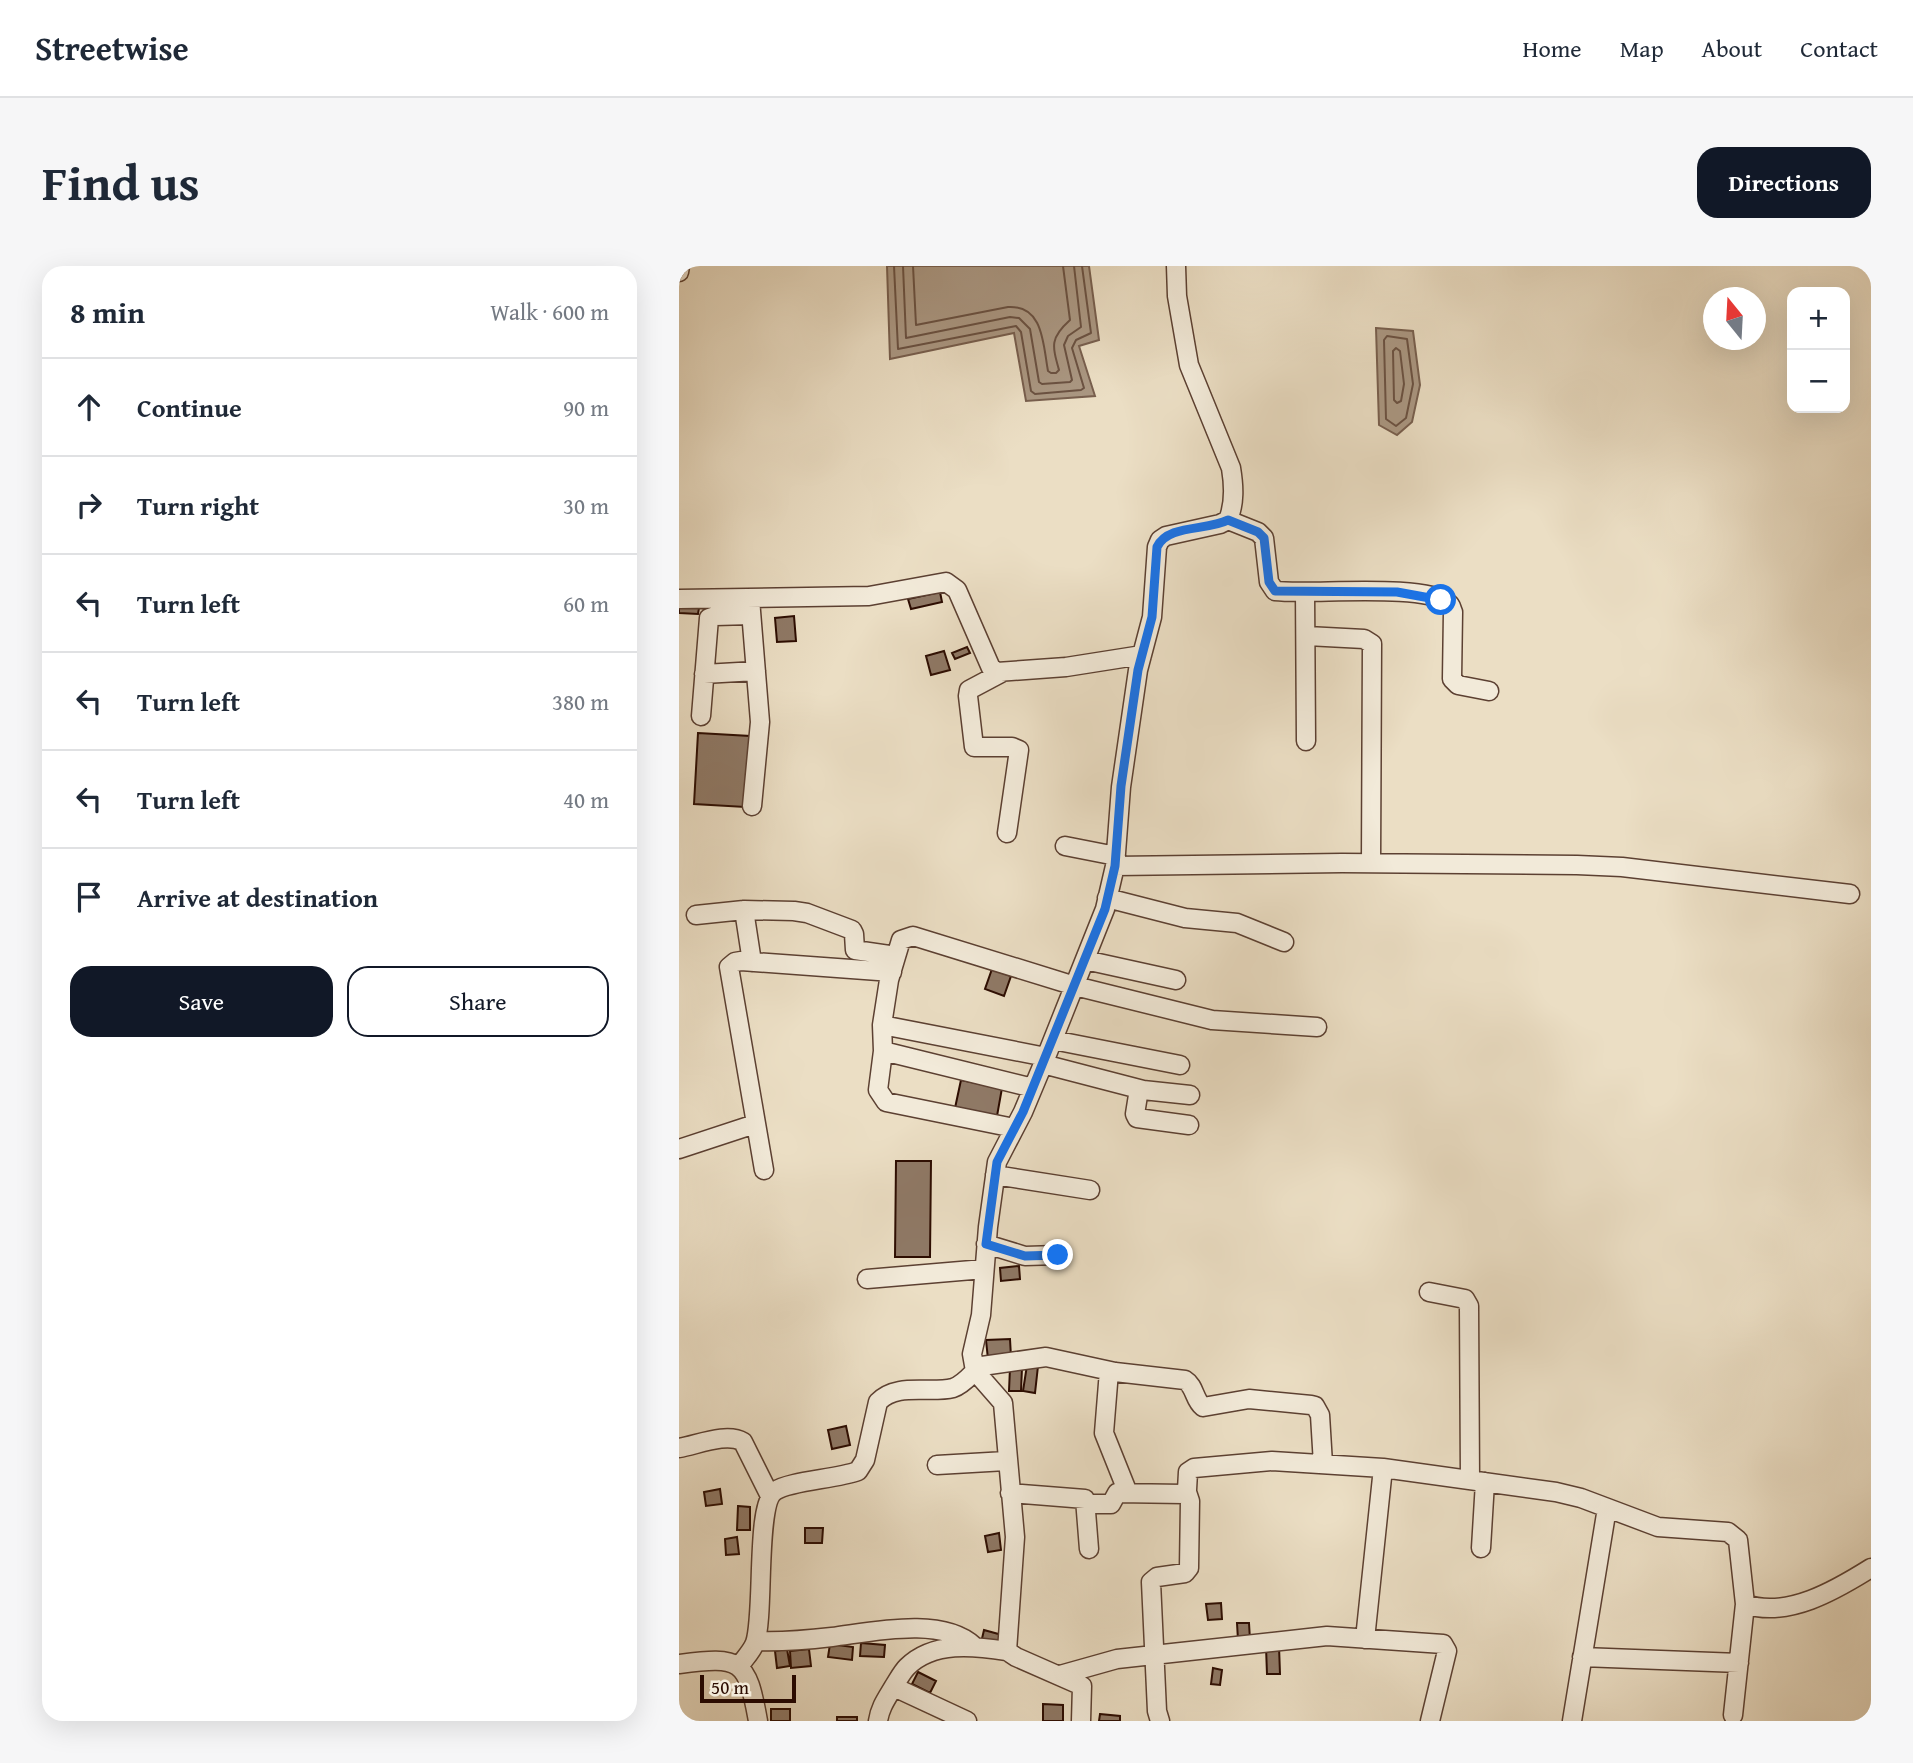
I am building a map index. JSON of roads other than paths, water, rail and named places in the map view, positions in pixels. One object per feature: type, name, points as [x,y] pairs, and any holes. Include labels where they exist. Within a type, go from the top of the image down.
[{"type":"street","points":[[679,272],[680,266]]},
{"type":"street","points":[[1007,1651],[1015,1537],[1006,1461],[1003,1403],[975,1369],[972,1354],[981,1315],[986,1244],[997,1162],[1045,1060],[1107,898],[1115,861],[1121,786],[1142,655],[1152,617],[1157,547],[1160,540],[1175,533],[1220,524],[1228,520],[1232,510],[1234,485],[1231,468],[1189,365],[1177,296],[1176,266]]},
{"type":"street","points":[[1228,520],[1258,532],[1264,538],[1272,589],[1305,592],[1406,592],[1449,604],[1453,612],[1452,679],[1458,685],[1489,691]]},
{"type":"street","points":[[701,716],[709,618],[751,607],[869,596],[946,582],[957,590],[992,668],[1001,673]]},
{"type":"street","points":[[1305,592],[1306,741]]},
{"type":"street","points":[[679,599],[751,607]]},
{"type":"street","points":[[751,607],[760,733],[752,806]]},
{"type":"street","points":[[1307,636],[1364,639],[1372,644],[1371,863]]},
{"type":"street","points":[[1007,833],[1019,750],[1012,747],[974,747],[969,690],[1001,673],[1066,667],[1142,655]]},
{"type":"street","points":[[704,674],[756,671]]},
{"type":"street","points":[[1065,846],[1115,861],[1622,867],[1850,894]]},
{"type":"street","points":[[1107,898],[1185,918],[1237,923],[1284,943]]},
{"type":"street","points":[[696,915],[744,910],[807,913],[852,930],[855,950],[894,964]]},
{"type":"street","points":[[744,910],[752,962]]},
{"type":"street","points":[[1014,1128],[886,1102],[878,1090],[883,1051],[882,1025],[901,940],[913,936],[1075,986],[1212,1020],[1317,1027]]},
{"type":"street","points":[[1085,960],[1176,980]]},
{"type":"street","points":[[764,1170],[727,971],[735,962],[894,964]]},
{"type":"street","points":[[882,1025],[1045,1060],[1139,1089],[1190,1095]]},
{"type":"street","points":[[1053,1040],[1180,1065]]},
{"type":"street","points":[[883,1051],[1033,1088]]},
{"type":"street","points":[[1139,1089],[1135,1114],[1137,1118],[1189,1125]]},
{"type":"street","points":[[679,1149],[755,1124]]},
{"type":"street","points":[[995,1175],[1090,1190]]},
{"type":"street","points":[[986,1244],[1025,1256],[1058,1255]]},
{"type":"street","points":[[867,1279],[984,1269]]},
{"type":"street","points":[[1429,1292],[1465,1299],[1469,1306],[1481,1548]]},
{"type":"street","points":[[740,1665],[755,1641],[761,1592],[764,1514],[770,1496],[782,1488],[858,1471],[865,1460],[878,1402],[884,1396],[902,1391],[953,1388],[965,1381],[975,1369],[1046,1357],[1109,1371],[1188,1381],[1203,1407],[1249,1399],[1315,1406],[1320,1415],[1323,1464]]},
{"type":"street","points":[[1109,1371],[1104,1433],[1128,1493]]},
{"type":"street","points":[[679,1448],[725,1438],[739,1439],[770,1496]]},
{"type":"street","points":[[937,1465],[1006,1461]]},
{"type":"street","points":[[1160,1721],[1157,1711],[1151,1582],[1157,1577],[1185,1573],[1189,1568],[1188,1472],[1193,1468],[1259,1462],[1383,1468],[1556,1492],[1658,1527],[1728,1532],[1738,1540],[1745,1604],[1733,1715]]},
{"type":"street","points":[[1365,1639],[1383,1468]]},
{"type":"street","points":[[1086,1504],[1111,1504],[1115,1493],[1187,1492]]},
{"type":"street","points":[[1010,1493],[1083,1498],[1086,1504],[1089,1549]]},
{"type":"street","points":[[1571,1721],[1608,1508]]},
{"type":"street","points":[[1745,1604],[1759,1609],[1804,1601],[1825,1594],[1871,1568]]},
{"type":"street","points":[[755,1641],[782,1642],[875,1630],[928,1629],[964,1636],[974,1646]]},
{"type":"street","points":[[1060,1675],[1117,1659],[1327,1636],[1443,1644],[1447,1651],[1430,1721]]},
{"type":"street","points":[[878,1721],[880,1708],[906,1668],[925,1654],[952,1647],[974,1646],[1007,1651],[1082,1686],[1081,1721]]},
{"type":"street","points":[[1582,1657],[1739,1663]]},
{"type":"street","points":[[679,1664],[729,1660],[740,1665],[752,1690],[758,1721]]},
{"type":"street","points":[[894,1687],[967,1721]]},
{"type":"water","points":[[887,266],[1089,266],[1099,340],[1079,346],[1095,396],[1026,401],[1014,333],[890,359]]},
{"type":"water","points":[[1376,328],[1413,331],[1420,385],[1412,422],[1397,435],[1379,425]]}]
